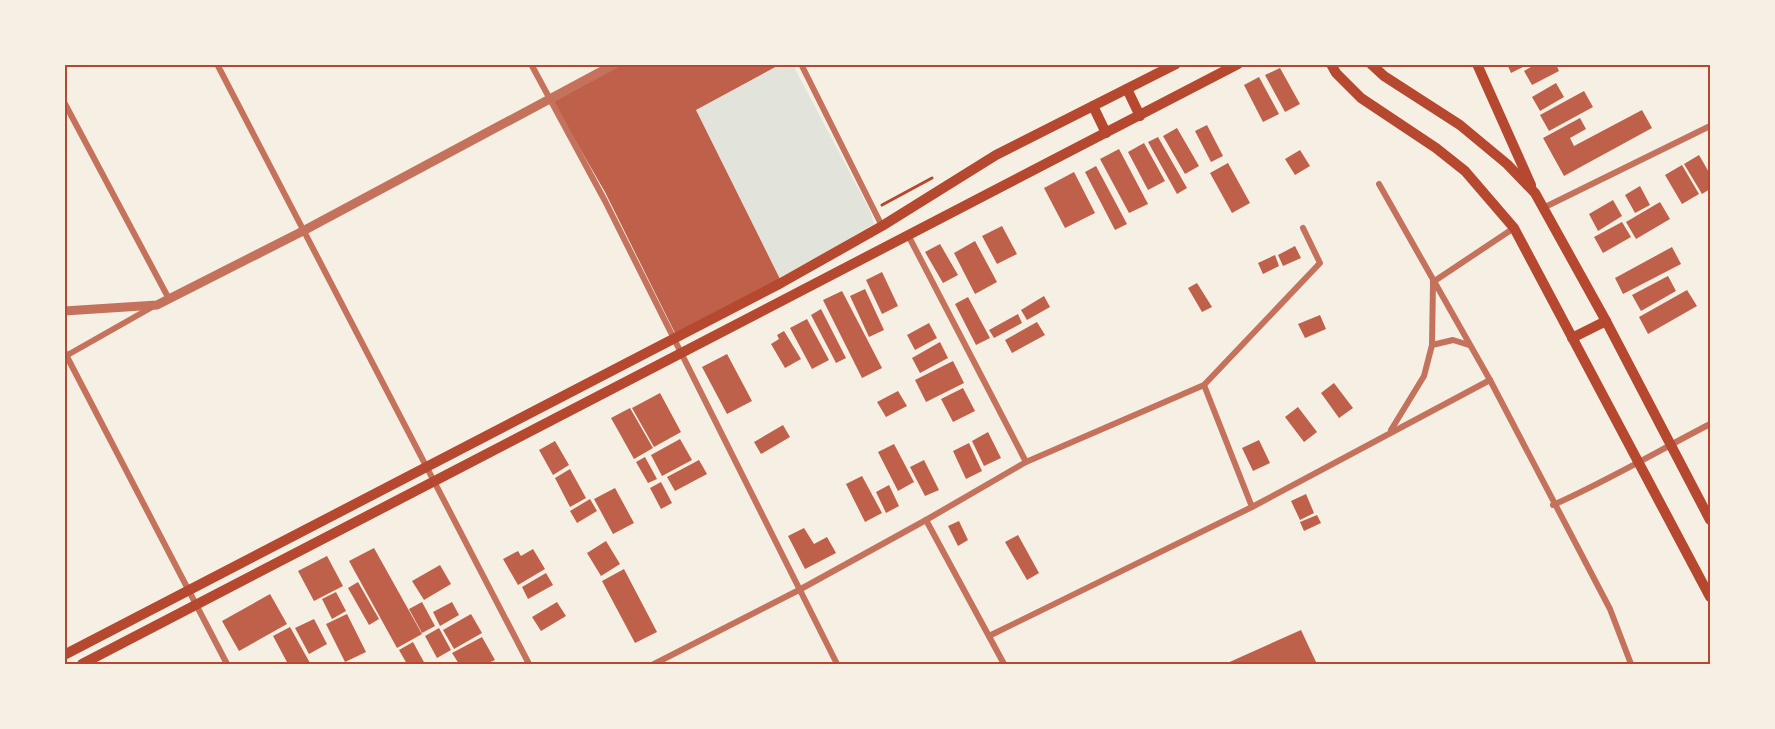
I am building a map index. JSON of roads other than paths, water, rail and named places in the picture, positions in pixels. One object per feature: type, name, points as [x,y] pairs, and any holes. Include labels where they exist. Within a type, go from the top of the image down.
[{"type":"main road","points":[[64,655],[781,283],[882,226],[996,154],[1176,64]]},
{"type":"main road","points":[[82,664],[1238,64]]},
{"type":"main road","points":[[1331,64],[1336,73],[1361,98],[1436,148],[1464,171],[1514,228],[1638,461],[1706,579],[1710,597]]},
{"type":"main road","points":[[1371,64],[1384,76],[1460,125],[1507,164],[1535,193]]},
{"type":"main road","points":[[1477,64],[1535,193],[1606,321],[1710,520]]},
{"type":"main road","points":[[1126,89],[1140,116]]},
{"type":"main road","points":[[1093,106],[1106,133]]},
{"type":"main road","points":[[1572,338],[1606,321]]},
{"type":"street","points":[[217,64],[529,664]]},
{"type":"street","points":[[531,64],[675,338],[837,664]]},
{"type":"street","points":[[227,664],[65,354],[303,231],[615,64]]},
{"type":"street","points":[[801,64],[882,226]]},
{"type":"street","points":[[64,102],[169,299]]},
{"type":"street","points":[[1543,208],[1710,126]]},
{"type":"street","points":[[1379,184],[1490,380],[1553,505],[1610,609],[1631,664]]},
{"type":"street","points":[[654,664],[799,590],[1026,462],[1204,385],[1320,263],[1303,228]]},
{"type":"street","points":[[1433,282],[1514,228]]},
{"type":"street","points":[[908,235],[1026,462]]},
{"type":"street","points":[[1390,432],[1424,376],[1432,345],[1433,282]]},
{"type":"street","points":[[64,311],[157,305]]},
{"type":"street","points":[[1432,345],[1453,340],[1470,345]]},
{"type":"street","points":[[989,636],[1252,507],[1490,380]]},
{"type":"street","points":[[1204,385],[1252,507]]},
{"type":"street","points":[[1553,505],[1592,488],[1638,461],[1710,424]]},
{"type":"street","points":[[926,520],[1004,664]]}]
